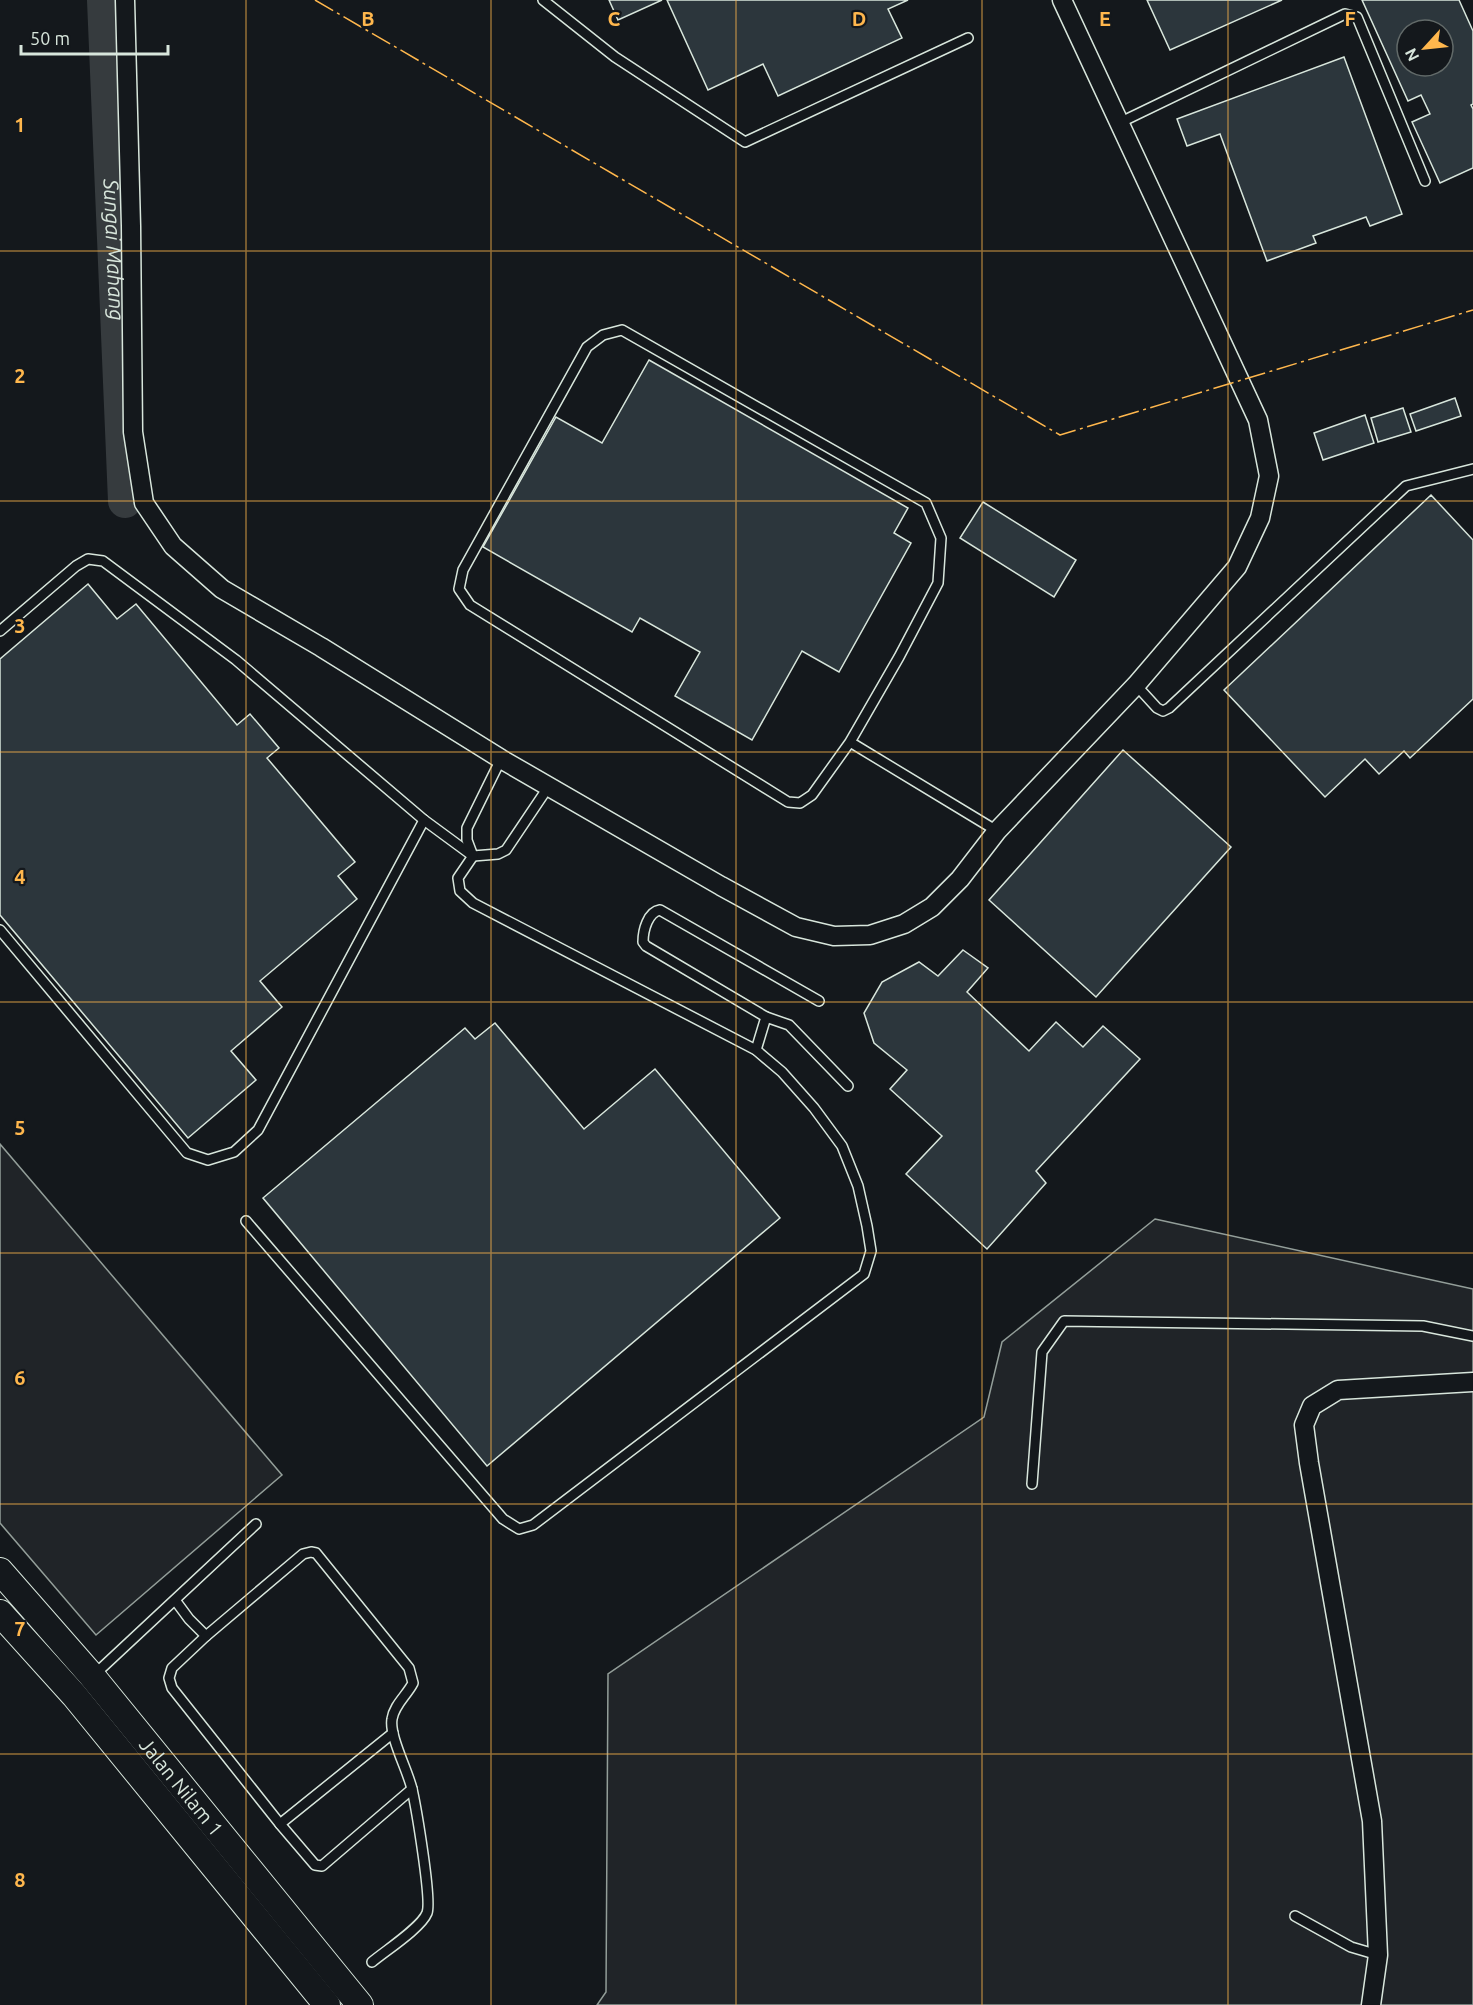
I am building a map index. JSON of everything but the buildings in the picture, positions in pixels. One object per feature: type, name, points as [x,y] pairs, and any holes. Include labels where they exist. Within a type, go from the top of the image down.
[{"type":"main road","name":"Jalan Nilam 1","points":[[0,1571],[83,1685],[327,2005]]},
{"type":"main road","name":"Jalan Nilam 1","points":[[0,1613],[83,1685],[360,2005]]},
{"type":"street","points":[[125,0],[131,226],[133,432],[144,503],[173,546],[222,589],[321,647],[501,759],[796,927],[834,936],[870,935],[904,924],[932,906],[960,879],[997,831],[1136,685],[1237,567],[1260,518],[1269,476],[1258,420],[1119,123],[1066,1]]},
{"type":"street","points":[[1371,2005],[1378,1955],[1372,1821],[1304,1425],[1312,1406],[1338,1390],[1473,1382]]},
{"type":"lane","points":[[543,0],[615,57],[745,142],[968,38]]},
{"type":"lane","points":[[1119,123],[1345,14],[1357,17],[1425,181]]},
{"type":"lane","points":[[622,330],[926,503],[941,538],[938,583],[850,742],[812,795],[800,803],[788,802],[470,605],[459,589],[463,570],[587,347],[603,335],[622,330]]},
{"type":"lane","points":[[1136,685],[1157,708],[1163,711],[1169,708],[1406,486],[1473,469]]},
{"type":"lane","points":[[0,632],[76,566],[88,559],[103,561],[236,660],[424,820],[473,856],[498,854],[506,850],[549,786]]},
{"type":"lane","points":[[850,742],[997,831]]},
{"type":"lane","points":[[473,856],[467,840],[467,828],[501,759]]},
{"type":"lane","points":[[0,930],[187,1153],[208,1160],[234,1152],[258,1130],[424,820]]},
{"type":"lane","points":[[246,1221],[503,1519],[519,1529],[533,1525],[864,1274],[871,1251],[867,1226],[858,1186],[842,1146],[814,1108],[782,1072],[756,1050],[473,903],[460,891],[458,878],[473,856]]},
{"type":"lane","points":[[819,1001],[660,910],[655,910],[651,914],[643,936],[646,946],[766,1017],[789,1025],[848,1086]]},
{"type":"lane","points":[[756,1050],[766,1017]]},
{"type":"lane","points":[[1032,1484],[1042,1352],[1064,1322],[1423,1326],[1473,1336]]},
{"type":"lane","points":[[83,1685],[256,1524]]},
{"type":"lane","points":[[372,1962],[414,1929],[427,1913],[428,1892],[412,1789],[393,1733],[391,1720],[394,1710],[412,1683],[409,1668],[316,1553],[311,1552],[303,1554],[206,1636],[172,1668],[169,1678],[172,1688],[315,1865],[322,1866],[412,1789]]},
{"type":"lane","points":[[175,1600],[206,1636]]},
{"type":"lane","points":[[280,1824],[393,1733]]},
{"type":"lane","points":[[1295,1916],[1351,1947],[1378,1955]]},
{"type":"shaded area","points":[[0,1144],[282,1475],[96,1635],[0,1523]]},
{"type":"shaded area","points":[[1155,1219],[1473,1289],[1473,2005],[597,2005],[606,1992],[608,1674],[984,1417],[1002,1342]]},
{"type":"waterway","name":"Sungai Mahang","points":[[104,0],[125,501]]},
{"type":"power","points":[[315,0],[1060,435],[1473,310]]}]
